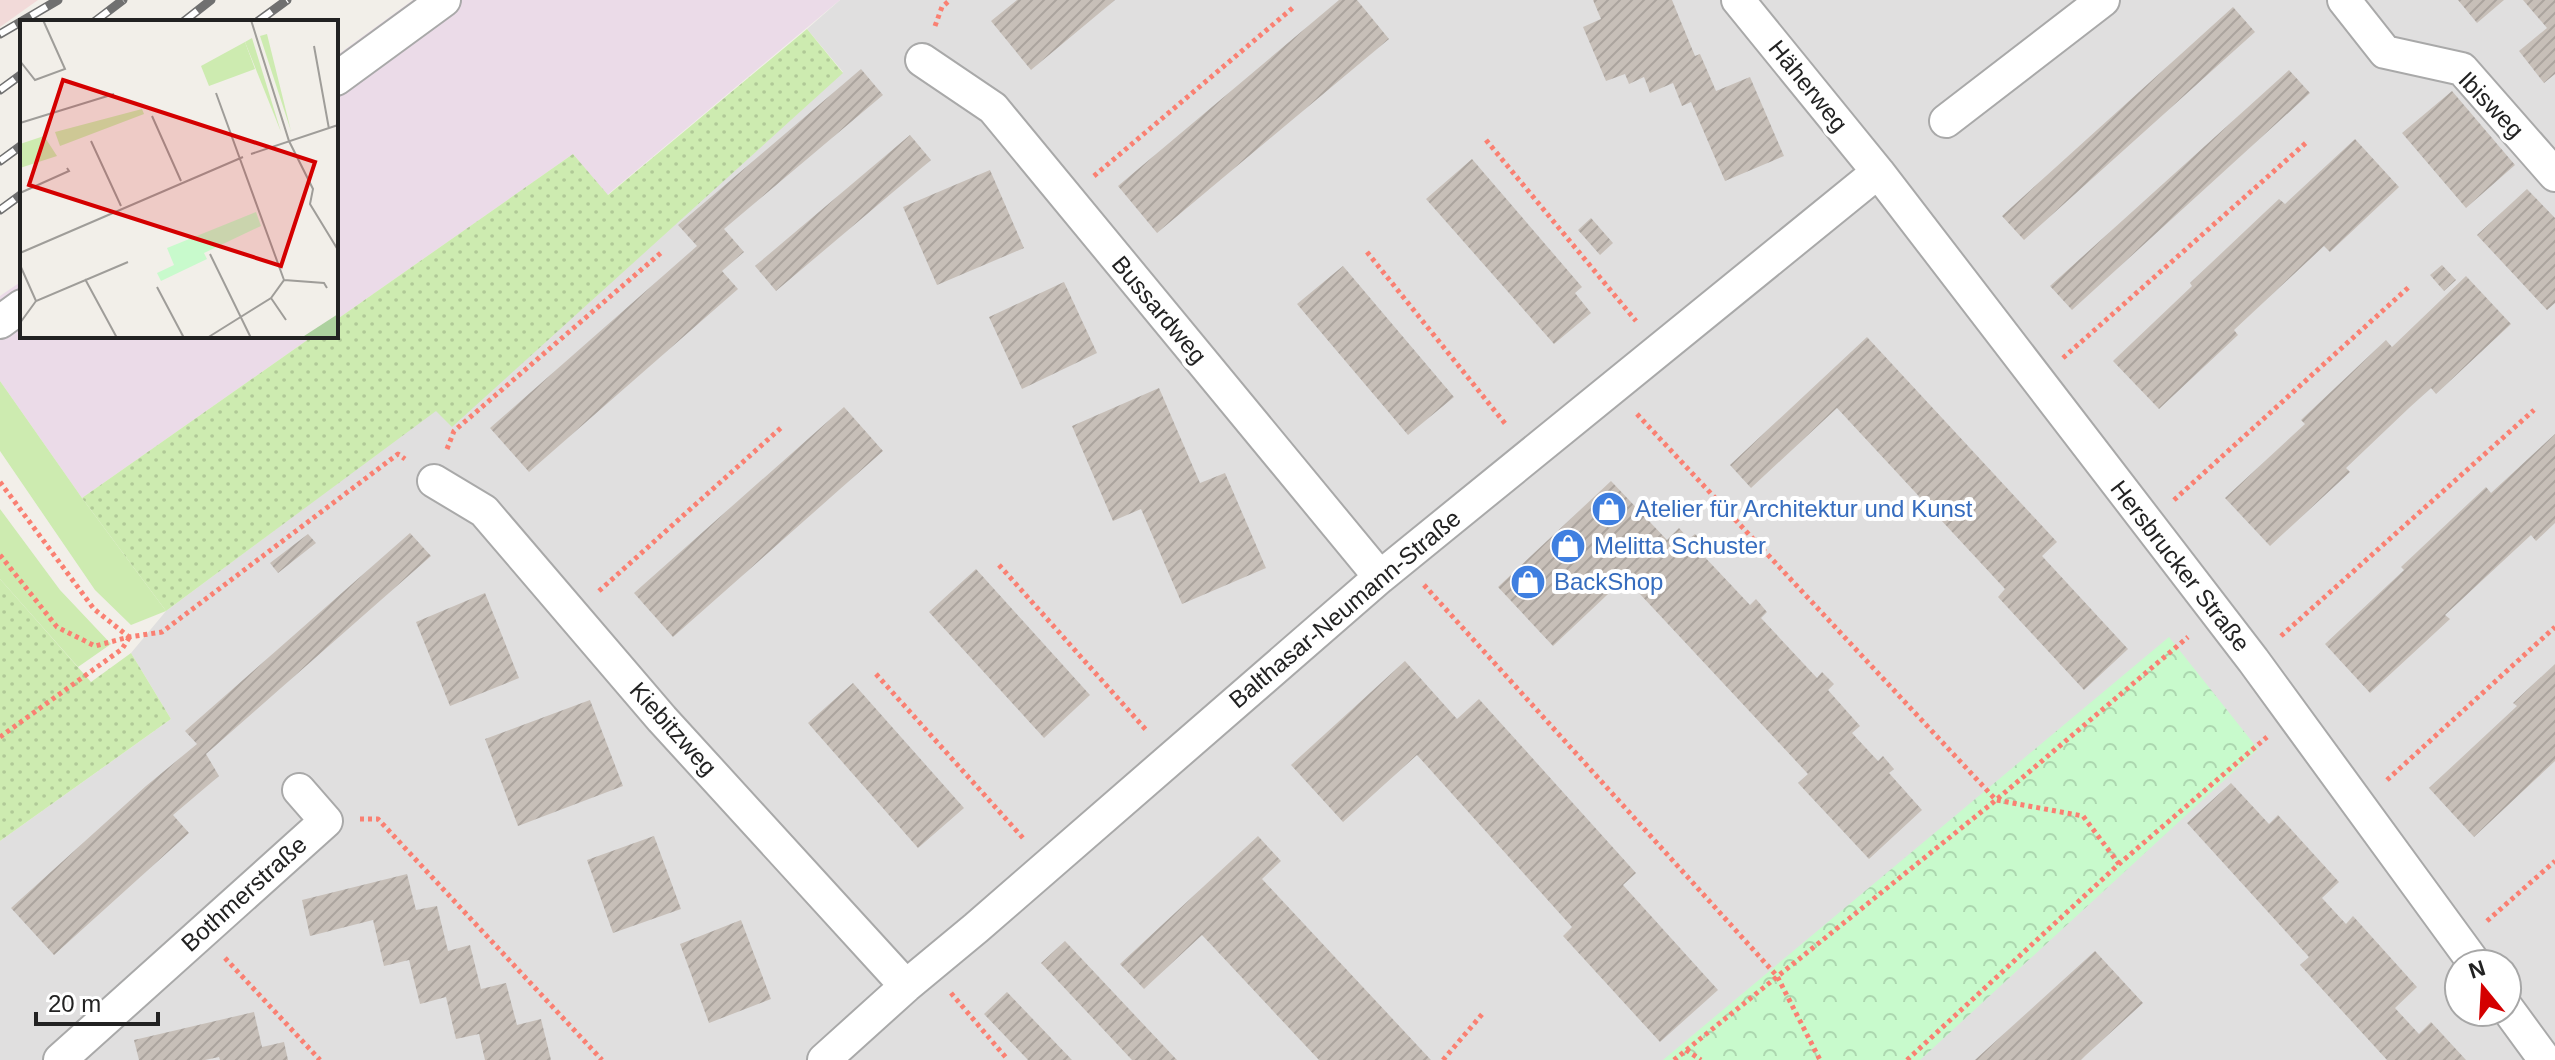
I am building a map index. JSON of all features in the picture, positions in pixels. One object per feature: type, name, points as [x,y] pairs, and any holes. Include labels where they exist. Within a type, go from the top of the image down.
[{"type":"street","points":[[338,78],[444,0]]},
{"type":"street","name":"Häherweg","points":[[1738,0],[1878,172]]},
{"type":"street","points":[[1946,121],[2103,0]]},
{"type":"street","name":"Ibisweg","points":[[2344,0],[2385,52],[2462,69],[2555,175]]},
{"type":"street","name":"Bussardweg","points":[[922,60],[993,108],[1067,198],[1391,569]]},
{"type":"street","name":"Balthasar-Neumann-Straße","points":[[824,1060],[1391,569],[1878,172]]},
{"type":"street","name":"Hersbrucker Straße","points":[[1878,172],[2294,714],[2464,948]]},
{"type":"street","points":[[0,322],[20,307]]},
{"type":"street","name":"Kiebitzweg","points":[[434,481],[484,511],[662,719],[918,977]]},
{"type":"street","name":"Bothmerstraße","points":[[60,1060],[326,821],[299,790]]},
{"type":"street","points":[[2522,1028],[2545,1060]]},
{"type":"path","points":[[1067,198],[1295,6]]},
{"type":"path","points":[[1486,140],[1660,348]]},
{"type":"path","points":[[2038,380],[2308,141]]},
{"type":"path","points":[[0,555],[57,627],[95,646],[162,632],[398,454],[434,481],[454,431],[663,251]]},
{"type":"path","points":[[1367,252],[1530,454]]},
{"type":"path","points":[[2148,524],[2410,286]]},
{"type":"path","points":[[1612,387],[1996,800],[2083,816],[2119,864]]},
{"type":"path","points":[[2253,660],[2534,410]]},
{"type":"path","points":[[573,615],[783,426]]},
{"type":"path","points":[[0,482],[94,609],[129,637]]},
{"type":"path","points":[[999,565],[1171,758]]},
{"type":"path","points":[[1391,569],[1777,976],[1820,1060]]},
{"type":"path","points":[[1674,1060],[1996,800],[2216,613]]},
{"type":"path","points":[[2359,804],[2555,627]]},
{"type":"path","points":[[0,737],[122,649],[129,637]]},
{"type":"path","points":[[876,674],[1047,866]]},
{"type":"path","points":[[1907,1060],[2119,864],[2294,714]]},
{"type":"path","points":[[378,819],[602,1060]]},
{"type":"path","points":[[2474,948],[2555,861]]},
{"type":"path","points":[[201,932],[320,1060]]},
{"type":"path","points":[[918,977],[1008,1060]]},
{"type":"path","points":[[1443,1060],[1484,1012]]},
{"type":"path","points":[[1686,1050],[1701,1060]]},
{"type":"shaded area","points":[[0,0],[38,0],[0,27]]},
{"type":"shaded area","points":[[413,0],[840,0],[607,195],[573,154],[338,319],[338,55]]},
{"type":"shaded area","points":[[840,0],[2555,0],[2555,1060],[0,1060],[0,841],[171,719],[131,653],[166,611],[436,410],[452,426],[843,72],[807,29]]},
{"type":"shaded area","points":[[20,282],[20,338],[310,338],[82,498],[0,381],[0,296]]},
{"type":"green space","points":[[807,29],[843,73],[452,427],[436,411],[166,611],[82,498],[310,338],[338,338],[338,319],[573,154],[608,195]]},
{"type":"green space","points":[[0,381],[166,611],[131,625],[95,590],[0,451]]},
{"type":"green space","points":[[0,509],[60,590],[111,644],[78,667],[0,579]]},
{"type":"green space","points":[[0,579],[91,682],[131,653],[171,719],[0,841]]},
{"type":"green space","points":[[2169,637],[2258,749],[1920,1060],[1663,1060]]},
{"type":"building","points":[[1017,0],[1115,0],[1031,70],[991,21]]},
{"type":"building","points":[[1339,0],[1357,0],[1389,39],[1157,233],[1118,186]]},
{"type":"building","points":[[1593,0],[1672,0],[1695,56],[1700,54],[1716,91],[1750,77],[1784,156],[1725,181],[1691,102],[1682,106],[1673,83],[1650,93],[1644,77],[1629,84],[1625,74],[1606,81],[1583,27],[1601,19]]},
{"type":"building","points":[[2458,0],[2504,0],[2477,23]]},
{"type":"building","points":[[2523,0],[2555,0],[2555,74],[2544,83],[2519,51],[2547,28]]},
{"type":"building","points":[[2233,7],[2255,32],[2024,240],[2002,216]]},
{"type":"building","points":[[861,69],[883,95],[724,229],[744,252],[722,271],[738,289],[529,472],[490,428],[697,246],[678,225]]},
{"type":"building","points":[[2289,70],[2310,93],[2072,310],[2050,286]]},
{"type":"building","points":[[2452,91],[2515,165],[2466,208],[2402,133]]},
{"type":"building","points":[[910,135],[931,160],[776,291],[755,266]]},
{"type":"building","points":[[2355,139],[2399,187],[2330,252],[2324,246],[2234,330],[2238,335],[2159,409],[2113,361],[2279,199],[2285,204]]},
{"type":"building","points":[[1472,159],[1582,287],[1575,293],[1591,313],[1554,344],[1426,199]]},
{"type":"building","points":[[990,170],[1024,248],[937,285],[903,207]]},
{"type":"building","points":[[2527,189],[2555,218],[2555,303],[2547,310],[2477,235]]},
{"type":"building","points":[[1591,218],[1613,243],[1600,255],[1578,230]]},
{"type":"building","points":[[2442,265],[2456,280],[2444,291],[2430,275]]},
{"type":"building","points":[[1343,266],[1454,397],[1408,435],[1297,304]]},
{"type":"building","points":[[2466,276],[2511,324],[2436,394],[2431,388],[2409,408],[2346,468],[2350,472],[2270,546],[2225,498],[2305,424],[2301,420],[2386,340],[2392,347]]},
{"type":"building","points":[[1064,282],[1097,353],[1022,389],[989,317]]},
{"type":"building","points":[[1867,337],[2057,542],[2042,556],[2128,649],[2084,690],[1998,597],[2005,589],[1837,408],[1751,488],[1730,465]]},
{"type":"building","points":[[1159,388],[1200,483],[1225,473],[1266,568],[1182,604],[1141,509],[1113,521],[1072,426]]},
{"type":"building","points":[[844,407],[883,451],[673,637],[634,593]]},
{"type":"building","points":[[2555,434],[2555,523],[2536,541],[2531,535],[2445,615],[2450,619],[2370,693],[2325,644],[2486,487],[2491,493]]},
{"type":"building","points":[[1611,481],[1667,540],[1679,528],[1689,539],[1695,534],[1707,546],[1700,552],[1750,605],[1756,599],[1767,612],[1761,618],[1817,678],[1822,672],[1834,684],[1828,690],[1860,726],[1852,733],[1878,761],[1883,756],[1894,769],[1889,773],[1922,810],[1869,859],[1798,783],[1808,774],[1625,578],[1553,646],[1498,587]]},
{"type":"building","points":[[410,533],[431,556],[206,754],[219,776],[173,815],[189,833],[54,955],[11,908],[197,744],[185,731]]},
{"type":"building","points":[[308,534],[316,543],[278,573],[270,563]]},
{"type":"building","points":[[976,569],[1090,695],[1044,738],[929,612]]},
{"type":"building","points":[[485,593],[519,678],[450,706],[416,622]]},
{"type":"building","points":[[1405,661],[1457,719],[1479,699],[1636,873],[1623,885],[1718,990],[1660,1042],[1563,936],[1572,927],[1417,755],[1343,822],[1291,765]]},
{"type":"building","points":[[2555,664],[2555,761],[2474,837],[2429,788],[2517,706],[2513,703]]},
{"type":"building","points":[[853,683],[964,808],[918,848],[808,723]]},
{"type":"building","points":[[590,700],[623,786],[518,826],[485,739]]},
{"type":"building","points":[[2231,783],[2269,824],[2278,815],[2339,882],[2322,898],[2346,924],[2353,916],[2417,987],[2395,1008],[2419,1034],[2431,1022],[2466,1060],[2387,1060],[2300,965],[2309,957],[2187,823]]},
{"type":"building","points":[[654,836],[681,909],[613,933],[587,860]]},
{"type":"building","points":[[1258,836],[1281,861],[1262,879],[1431,1060],[1319,1060],[1202,935],[1144,989],[1120,964]]},
{"type":"building","points":[[407,874],[416,910],[437,906],[448,951],[470,945],[481,989],[506,983],[517,1025],[541,1019],[551,1060],[485,1060],[479,1034],[456,1039],[446,997],[420,1004],[409,960],[384,966],[373,920],[310,936],[302,900]]},
{"type":"building","points":[[741,920],[771,999],[709,1023],[680,944]]},
{"type":"building","points":[[1065,941],[1177,1060],[1132,1060],[1041,963]]},
{"type":"building","points":[[2095,951],[2143,1003],[2081,1060],[1975,1060]]},
{"type":"building","points":[[1007,992],[1072,1060],[1028,1060],[984,1014]]},
{"type":"building","points":[[254,1012],[262,1047],[284,1042],[288,1060],[220,1060],[219,1057],[205,1060],[139,1060],[134,1040]]},
{"type":"railway","points":[[24,20],[58,0]]},
{"type":"railway","points":[[97,20],[123,0]]},
{"type":"railway","points":[[186,20],[211,0]]},
{"type":"railway","points":[[260,20],[287,0]]},
{"type":"railway","points":[[0,34],[20,22]]},
{"type":"railway","points":[[0,90],[20,75]]},
{"type":"railway","points":[[0,161],[20,146]]},
{"type":"railway","points":[[0,210],[20,195]]},
{"type":"place","name":"Atelier für Architektur und Kunst","points":[[1609,509]]},
{"type":"place","name":"Melitta Schuster","points":[[1568,546]]},
{"type":"place","name":"BackShop","points":[[1528,582]]}]
